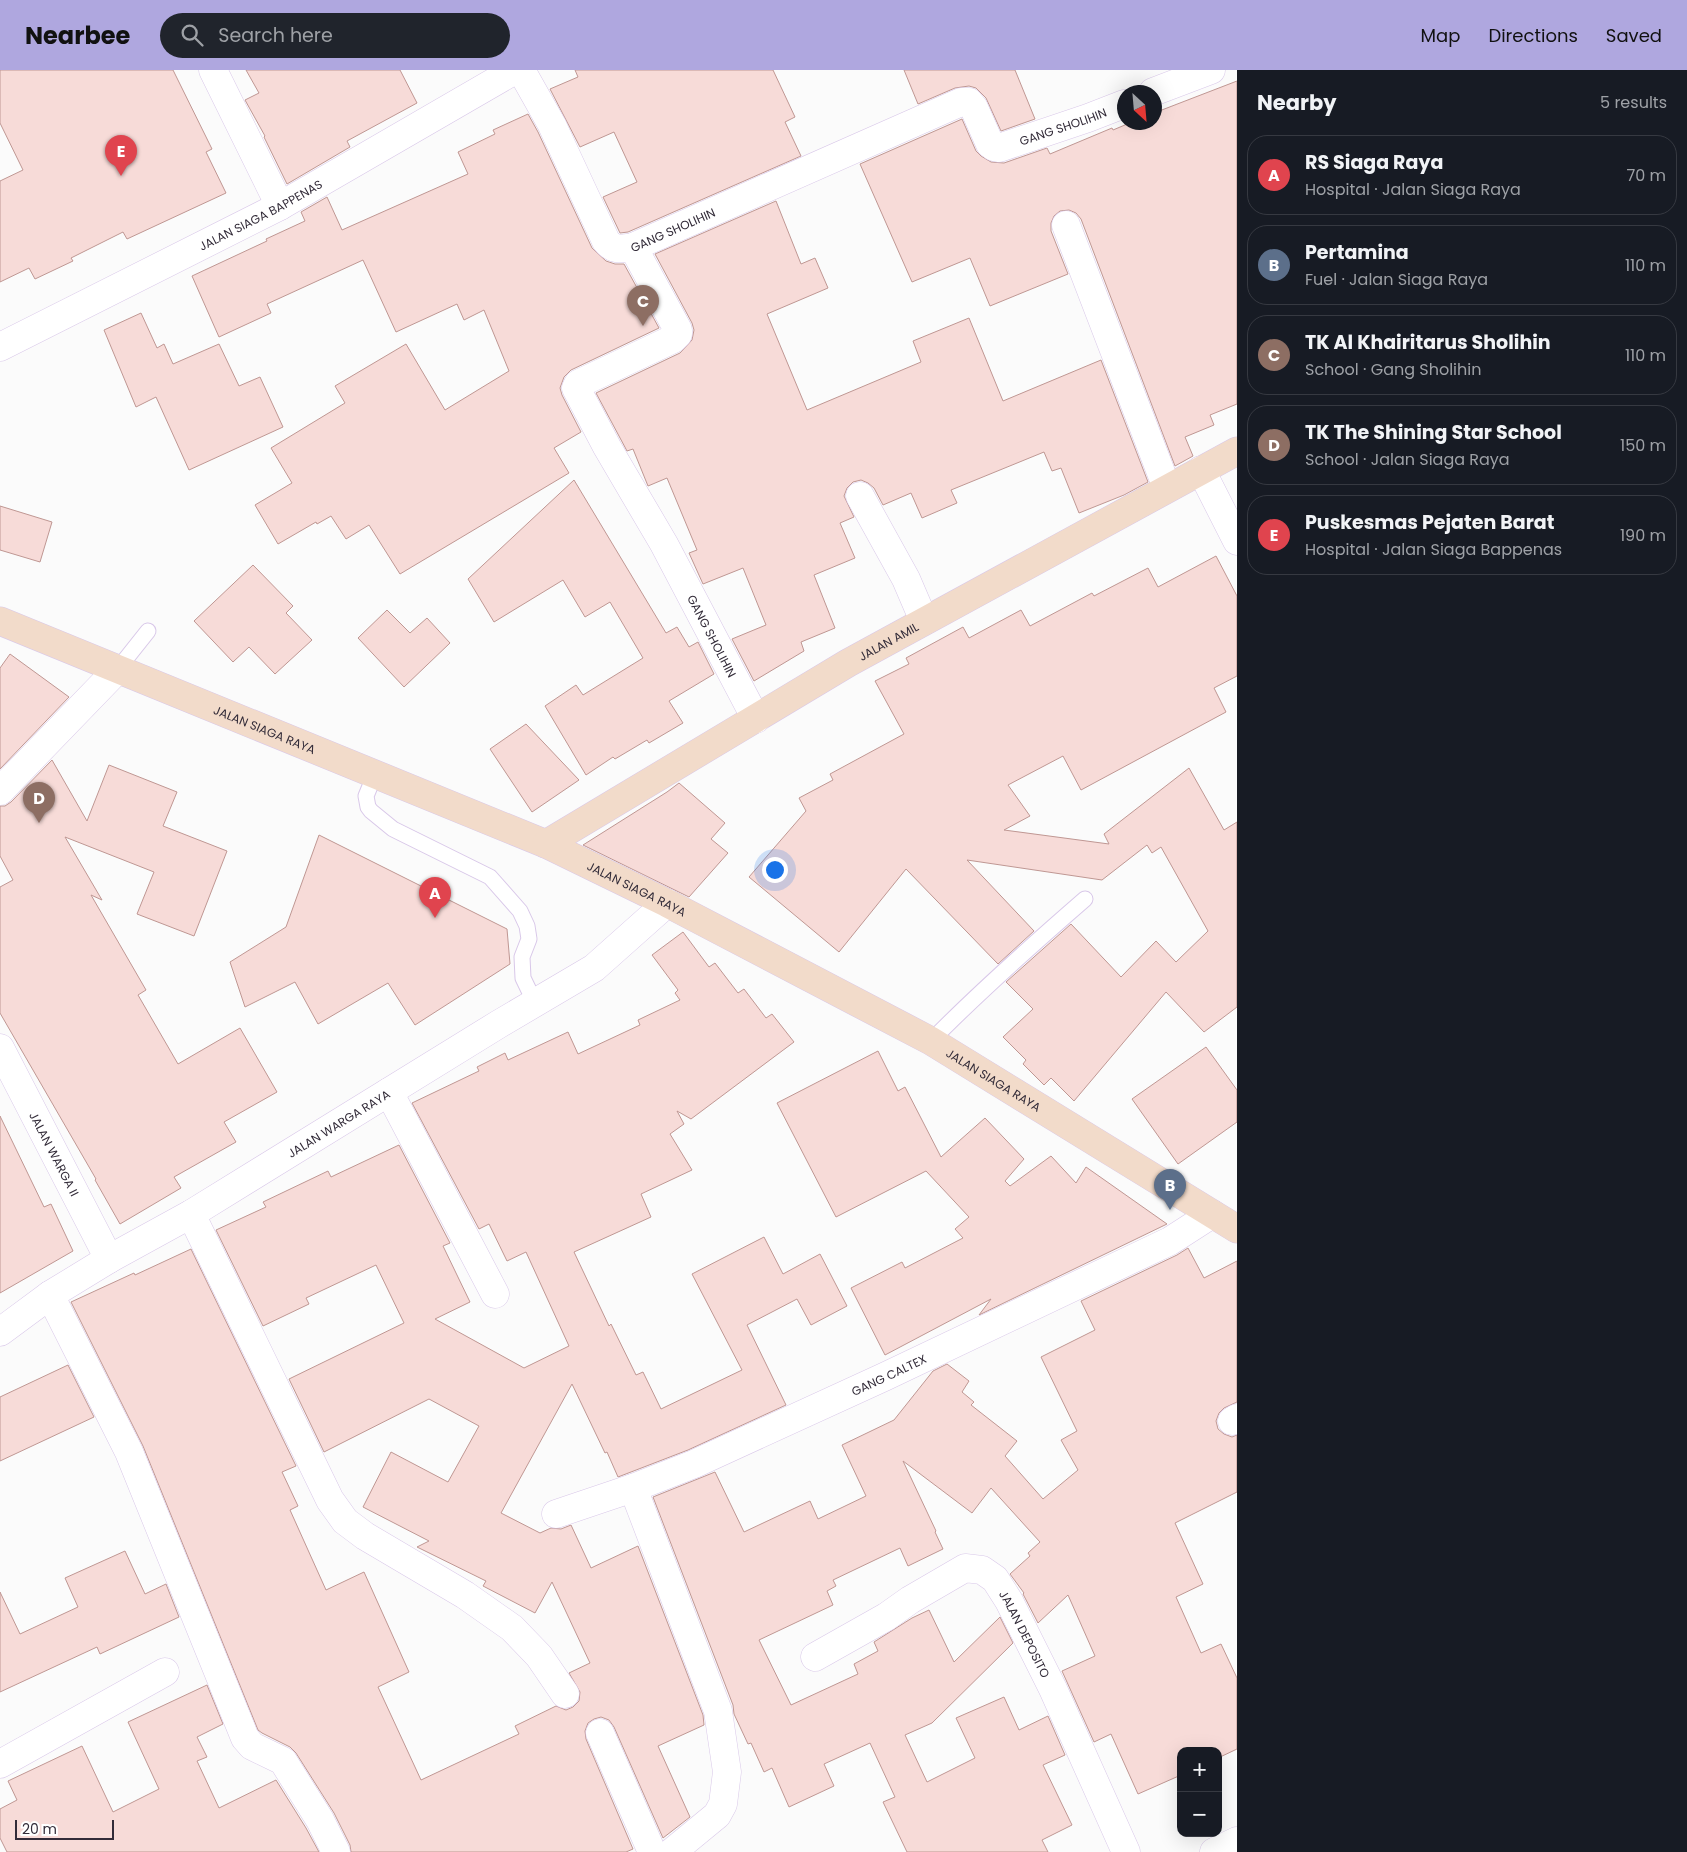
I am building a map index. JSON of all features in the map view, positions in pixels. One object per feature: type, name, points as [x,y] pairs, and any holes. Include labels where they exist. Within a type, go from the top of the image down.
[{"type":"main road","name":"JALAN AMIL","points":[[546,844],[848,663],[1167,488],[1237,452]]},
{"type":"main road","name":"JALAN SIAGA RAYA","points":[[0,620],[117,670],[546,844],[668,903],[931,1041],[1237,1229]]},
{"type":"street","points":[[213,70],[280,206]]},
{"type":"street","name":"JALAN SIAGA BAPPENAS","points":[[0,347],[280,206],[515,70]]},
{"type":"street","points":[[521,70],[552,125],[606,241],[612,247],[633,247]]},
{"type":"street","points":[[1162,89],[1211,70]]},
{"type":"street","name":"GANG SHOLIHIN","points":[[756,719],[664,544],[607,447],[576,388],[578,384],[673,339],[678,334],[678,330],[633,247],[961,102],[969,102],[974,108],[990,144],[999,148],[1117,107]]},
{"type":"street","points":[[1066,225],[1167,488]]},
{"type":"street","points":[[1201,470],[1237,541]]},
{"type":"street","points":[[860,496],[906,579],[924,620]]},
{"type":"street","points":[[0,791],[117,670]]},
{"type":"street","name":"JALAN WARGA RAYA","points":[[0,1332],[50,1295],[109,1259],[191,1214],[594,968],[668,903]]},
{"type":"street","name":"JALAN WARGA II","points":[[0,1048],[109,1259]]},
{"type":"street","points":[[389,1092],[495,1294]]},
{"type":"street","points":[[191,1214],[330,1500],[345,1521],[365,1536],[465,1595],[512,1628],[539,1656],[565,1694]]},
{"type":"street","name":"GANG CALTEX","points":[[556,1514],[633,1488],[694,1464],[1170,1242],[1212,1214]]},
{"type":"street","points":[[50,1295],[129,1452],[245,1738],[252,1746],[283,1761],[320,1820],[336,1852]]},
{"type":"street","points":[[633,1488],[718,1711],[727,1772],[724,1804],[717,1815],[672,1852]]},
{"type":"street","name":"JALAN DEPOSITO","points":[[815,1657],[886,1617],[910,1600],[965,1568],[982,1570],[995,1579],[1009,1601],[1053,1689],[1126,1852]]},
{"type":"street","points":[[0,1764],[166,1672]]},
{"type":"street","points":[[600,1733],[652,1852]]},
{"type":"street","points":[[1214,1852],[1237,1841]]},
{"type":"lane","points":[[117,670],[148,631]]},
{"type":"lane","points":[[375,774],[366,796],[368,807],[371,811],[393,829],[490,877],[520,911],[527,926],[529,939],[522,958],[523,978],[535,1003]]},
{"type":"lane","points":[[931,1041],[968,1004],[1084,899]]},
{"type":"building","points":[[0,70],[173,70],[212,149],[206,152],[226,193],[127,239],[123,232],[71,258],[73,261],[35,279],[29,268],[0,282],[0,181],[23,170],[0,123]]},
{"type":"building","points":[[246,70],[400,70],[417,103],[347,141],[350,147],[287,184],[265,136],[245,100],[259,93]]},
{"type":"building","points":[[575,70],[773,70],[795,117],[785,122],[801,156],[628,232],[620,233],[603,197],[637,182],[614,132],[580,147],[550,89],[578,77]]},
{"type":"building","points":[[904,70],[1015,70],[1035,119],[1001,131],[986,98],[976,88],[969,86],[955,88],[918,104]]},
{"type":"building","points":[[1237,81],[1237,404],[1210,415],[1214,425],[1185,437],[1193,456],[1175,466],[1081,219],[1076,213],[1069,210],[1060,211],[1054,216],[1051,223],[1051,231],[1068,274],[990,306],[970,258],[912,282],[860,164],[962,119],[976,151],[991,162],[1004,163],[1047,148],[1050,154],[1112,128],[1113,130],[1117,128],[1117,130],[1162,130],[1162,110]]},
{"type":"building","points":[[528,114],[592,248],[606,261],[624,264],[659,328],[571,370],[564,377],[560,388],[562,395],[581,432],[554,448],[569,473],[400,574],[369,525],[346,539],[331,516],[317,524],[316,522],[278,544],[255,505],[292,483],[271,448],[345,403],[335,386],[406,344],[445,410],[509,371],[484,310],[464,320],[457,304],[396,332],[363,260],[267,304],[271,313],[219,337],[192,276],[305,221],[301,212],[327,197],[342,230],[468,174],[458,152],[495,134],[493,130]]},
{"type":"building","points":[[776,201],[801,264],[815,258],[828,288],[767,314],[807,410],[921,362],[913,341],[969,318],[1003,401],[1101,360],[1148,482],[1124,495],[1079,513],[1061,468],[1052,471],[1044,452],[951,490],[957,503],[922,518],[911,493],[883,505],[874,488],[868,483],[861,480],[853,482],[847,488],[844,496],[854,517],[840,523],[855,558],[814,575],[835,628],[801,642],[804,651],[754,681],[732,639],[766,625],[743,568],[703,584],[689,553],[697,550],[667,478],[648,486],[633,449],[627,451],[596,393],[680,353],[692,340],[694,330],[692,323],[655,254]]},
{"type":"building","points":[[141,313],[157,348],[164,344],[173,364],[219,344],[239,386],[260,377],[283,427],[189,470],[156,397],[136,407],[104,330]]},
{"type":"building","points":[[574,480],[666,633],[677,627],[689,647],[698,642],[714,674],[669,701],[683,723],[649,743],[647,740],[615,759],[613,757],[586,775],[545,706],[576,685],[583,695],[643,658],[610,602],[585,617],[563,580],[494,622],[468,579]]},
{"type":"building","points":[[0,506],[52,522],[40,562],[0,550]]},
{"type":"building","points":[[1216,556],[1237,596],[1237,676],[1214,688],[1226,712],[1081,790],[1063,756],[1008,785],[1030,816],[1004,830],[1109,844],[1104,834],[1189,768],[1224,830],[1237,822],[1237,1007],[1204,1032],[1166,992],[1074,1101],[1051,1078],[1044,1085],[1023,1064],[1026,1060],[1003,1037],[1033,1009],[1006,982],[1071,924],[1121,977],[1156,941],[1176,962],[1208,931],[1161,847],[1152,853],[1147,845],[1102,880],[967,860],[1034,931],[998,964],[906,869],[839,952],[749,877],[806,811],[799,798],[833,780],[830,774],[904,734],[875,681],[909,664],[906,658],[963,627],[969,638],[1021,610],[1030,626],[1092,593],[1094,596],[1148,568],[1158,587]]},
{"type":"building","points":[[253,565],[293,606],[286,613],[312,640],[275,674],[249,647],[233,662],[194,621]]},
{"type":"building","points":[[387,610],[410,633],[427,618],[450,643],[404,687],[358,638]]},
{"type":"building","points":[[10,654],[69,697],[0,769],[0,668]]},
{"type":"building","points":[[526,724],[579,780],[532,812],[490,749]]},
{"type":"building","points":[[52,760],[87,821],[109,765],[177,792],[163,826],[227,851],[194,936],[137,914],[154,872],[65,837],[102,900],[91,895],[146,990],[138,995],[178,1064],[240,1028],[277,1092],[224,1122],[236,1142],[174,1177],[181,1188],[120,1224],[0,1013],[0,887],[13,880],[0,856],[0,806],[5,806],[11,802]]},
{"type":"building","points":[[679,783],[725,823],[711,839],[728,853],[689,897],[583,845]]},
{"type":"building","points":[[319,835],[507,929],[510,964],[415,1025],[388,983],[318,1024],[295,982],[245,1007],[230,962],[286,927]]},
{"type":"building","points":[[683,932],[709,967],[715,963],[738,993],[744,989],[766,1018],[772,1014],[794,1042],[691,1119],[677,1111],[684,1124],[670,1134],[692,1170],[641,1194],[651,1217],[574,1252],[609,1326],[611,1324],[636,1375],[643,1372],[661,1409],[742,1370],[692,1274],[764,1237],[783,1274],[820,1254],[847,1306],[811,1325],[797,1299],[747,1325],[786,1405],[688,1450],[618,1477],[572,1384],[501,1513],[540,1533],[551,1528],[561,1529],[571,1525],[591,1568],[638,1546],[703,1715],[704,1725],[658,1746],[690,1817],[663,1838],[614,1727],[609,1720],[601,1717],[588,1723],[585,1731],[586,1739],[633,1849],[626,1852],[351,1852],[350,1845],[334,1813],[296,1753],[290,1747],[258,1730],[143,1446],[71,1302],[191,1249],[296,1466],[282,1472],[298,1506],[290,1510],[326,1590],[364,1572],[409,1672],[378,1687],[421,1780],[519,1734],[515,1726],[556,1706],[566,1710],[573,1707],[579,1701],[580,1692],[569,1673],[590,1663],[552,1582],[535,1613],[483,1586],[486,1581],[417,1547],[429,1541],[363,1507],[391,1452],[448,1482],[479,1426],[429,1399],[324,1452],[289,1379],[404,1323],[376,1265],[306,1298],[309,1304],[263,1326],[216,1230],[266,1207],[263,1202],[328,1171],[331,1177],[399,1145],[450,1243],[443,1246],[470,1302],[435,1319],[524,1368],[569,1346],[526,1252],[507,1261],[489,1224],[479,1229],[412,1103],[479,1071],[477,1067],[505,1053],[508,1060],[568,1032],[578,1054],[640,1025],[638,1020],[680,1000],[675,993],[678,990],[652,955]]},
{"type":"building","points":[[1206,1047],[1237,1090],[1237,1122],[1178,1164],[1132,1099]]},
{"type":"building","points":[[878,1051],[898,1091],[905,1087],[941,1157],[985,1118],[1024,1159],[1005,1181],[1010,1186],[1051,1156],[1076,1183],[1086,1167],[1167,1224],[979,1315],[991,1299],[885,1355],[851,1288],[902,1262],[905,1268],[963,1238],[955,1229],[969,1217],[926,1171],[836,1217],[777,1103]]},
{"type":"building","points":[[0,1116],[44,1207],[51,1204],[73,1251],[0,1293]]},
{"type":"building","points":[[1188,1248],[1204,1278],[1237,1261],[1237,1402],[1224,1408],[1219,1413],[1216,1421],[1218,1429],[1224,1434],[1232,1437],[1237,1435],[1237,1492],[1175,1523],[1203,1584],[1176,1597],[1201,1653],[1221,1644],[1237,1678],[1237,1749],[1222,1756],[1222,1747],[1177,1747],[1177,1777],[1138,1794],[1111,1734],[1094,1742],[1062,1671],[1095,1656],[1068,1595],[1038,1623],[1024,1593],[1010,1574],[1030,1556],[1028,1553],[1040,1542],[991,1488],[972,1513],[903,1461],[943,1549],[908,1566],[900,1548],[833,1580],[836,1586],[827,1591],[833,1605],[759,1640],[791,1705],[858,1674],[854,1664],[878,1651],[874,1642],[912,1618],[929,1610],[954,1662],[1000,1617],[1013,1643],[932,1723],[905,1735],[927,1782],[975,1758],[956,1718],[1004,1697],[1019,1730],[1048,1716],[1065,1755],[1043,1765],[1072,1825],[1042,1840],[1048,1852],[907,1852],[883,1802],[895,1797],[870,1743],[824,1764],[834,1786],[789,1807],[772,1768],[764,1772],[751,1743],[748,1744],[734,1714],[733,1705],[653,1497],[715,1472],[744,1532],[810,1501],[818,1519],[866,1496],[842,1445],[894,1420],[933,1371],[947,1364],[969,1381],[962,1392],[974,1402],[971,1405],[1017,1441],[1005,1456],[1043,1499],[1078,1470],[1061,1440],[1077,1431],[1041,1357],[1095,1330],[1081,1301]]},
{"type":"building","points":[[68,1365],[94,1417],[0,1461],[0,1397]]},
{"type":"building","points":[[125,1551],[145,1594],[166,1584],[179,1617],[100,1654],[97,1647],[0,1692],[0,1592],[20,1634],[78,1607],[65,1578]]},
{"type":"building","points":[[207,1685],[223,1724],[197,1737],[207,1757],[197,1761],[219,1808],[276,1780],[319,1852],[7,1852],[0,1838],[0,1809],[17,1800],[8,1781],[82,1746],[113,1812],[159,1789],[128,1722]]},
{"type":"place","name":"Puskesmas Pejaten Barat","points":[[121,176]]},
{"type":"place","name":"TK Al Khairitarus Sholihin","points":[[643,326]]},
{"type":"place","name":"TK The Shining Star School","points":[[39,823]]},
{"type":"place","name":"RS Siaga Raya","points":[[435,918]]},
{"type":"place","name":"Pertamina","points":[[1170,1210]]}]
